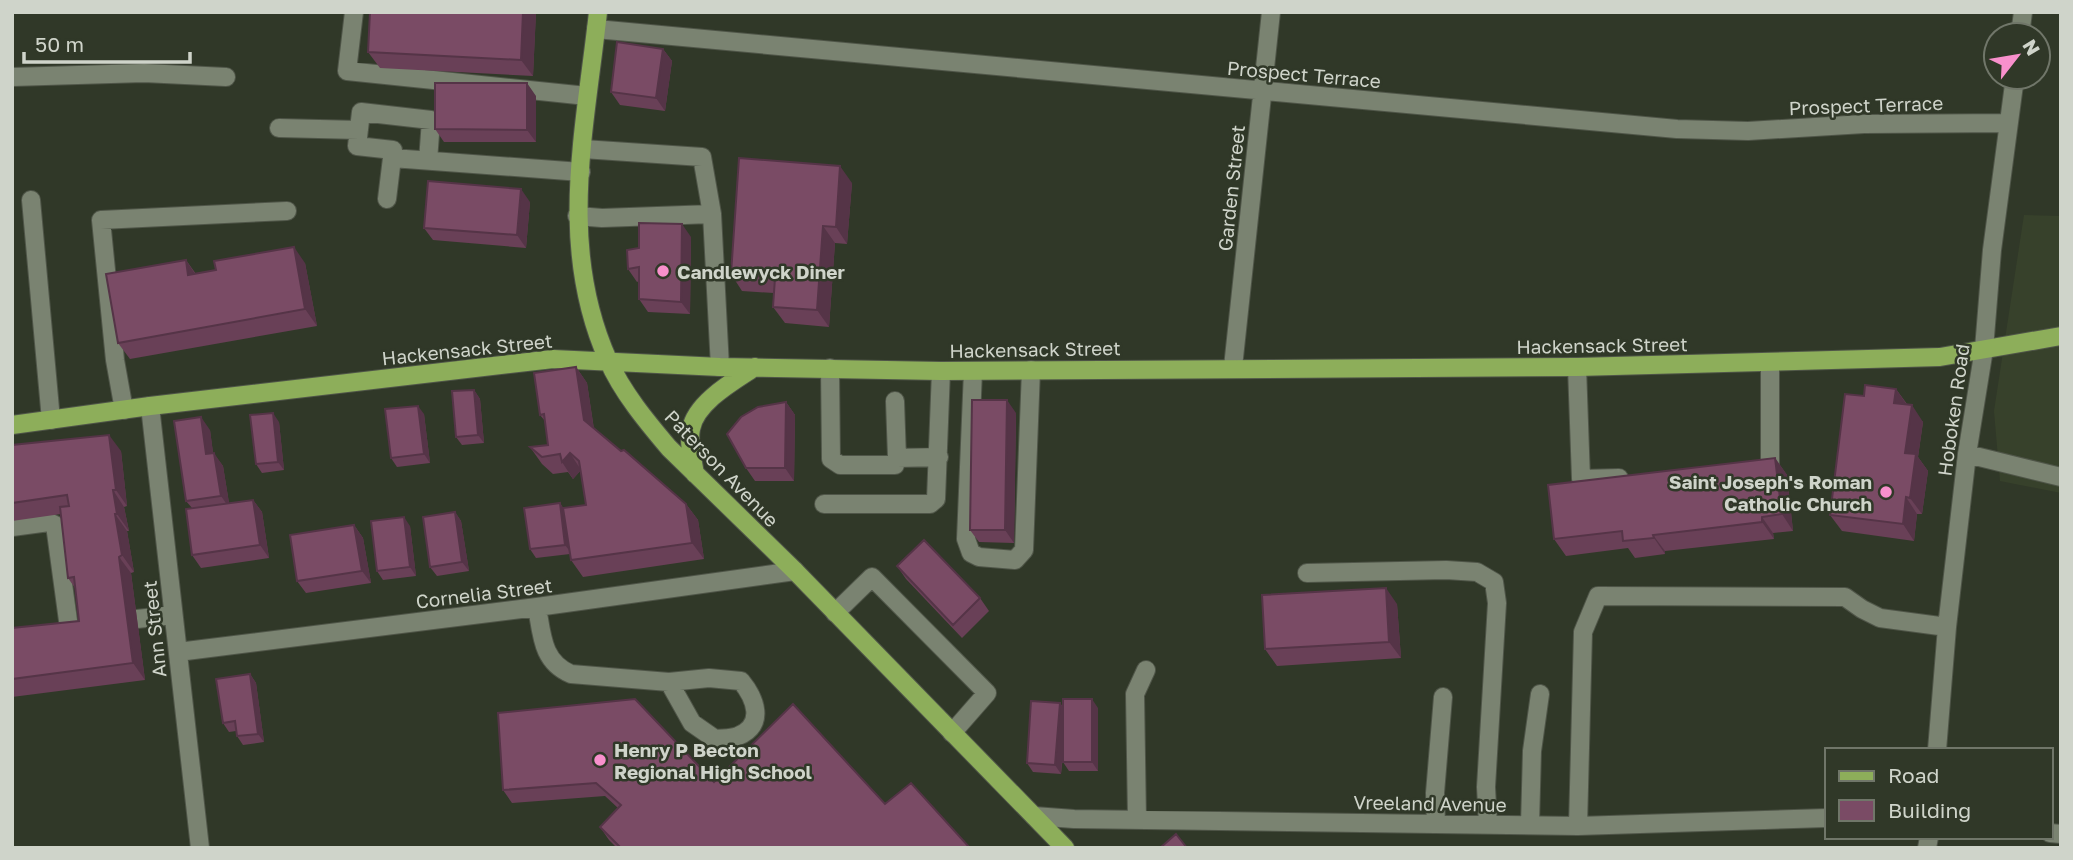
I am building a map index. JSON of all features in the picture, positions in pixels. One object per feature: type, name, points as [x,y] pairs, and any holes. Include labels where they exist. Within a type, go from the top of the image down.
[{"type":"main road","name":"Paterson Avenue","points":[[597,21],[587,96],[577,216],[582,280],[593,323],[609,363],[650,426],[695,474],[795,571],[1065,848]]},
{"type":"main road","name":"Hackensack Street","points":[[12,425],[150,406],[553,359],[720,367],[941,371],[1233,367],[1577,367],[1940,358],[2061,336]]},
{"type":"main road","points":[[695,474],[691,429],[696,418],[718,391],[755,367]]},
{"type":"street","points":[[354,12],[347,71],[587,96]]},
{"type":"street","name":"Garden Street","points":[[1233,367],[1271,12]]},
{"type":"street","name":"Prospect Terrace","points":[[597,21],[1262,91],[1677,129],[1748,131],[1864,124],[2009,123]]},
{"type":"street","points":[[12,77],[145,73],[226,77]]},
{"type":"street","name":"Hoboken Road","points":[[1937,748],[1947,627],[1984,349],[1992,250],[2013,91]]},
{"type":"street","points":[[387,199],[393,150],[357,146],[361,112],[431,120],[428,161]]},
{"type":"street","points":[[279,128],[359,130]]},
{"type":"street","points":[[583,149],[702,157],[712,214],[720,367]]},
{"type":"street","points":[[392,158],[581,172]]},
{"type":"street","points":[[31,200],[51,421]]},
{"type":"street","points":[[124,410],[115,360],[101,220],[287,211]]},
{"type":"street","points":[[577,216],[602,218],[712,214]]},
{"type":"street","points":[[1743,476],[1770,475],[1770,364]]},
{"type":"street","points":[[1577,367],[1581,479],[1635,478]]},
{"type":"street","points":[[830,368],[831,459],[840,465],[895,465],[895,401]]},
{"type":"street","points":[[973,371],[966,539],[971,553],[979,557],[1015,560],[1024,551],[1031,370]]},
{"type":"street","points":[[824,504],[930,504],[936,499],[941,371]]},
{"type":"street","name":"Ann Street","points":[[150,406],[200,848]]},
{"type":"street","points":[[1968,454],[2061,477]]},
{"type":"street","points":[[897,458],[939,457]]},
{"type":"street","points":[[12,527],[49,522],[55,525],[62,629],[89,625]]},
{"type":"street","points":[[1307,573],[1446,570],[1477,572],[1494,582],[1497,603],[1486,787],[1488,825]]},
{"type":"street","name":"Cornelia Street","points":[[178,652],[537,607],[795,571]]},
{"type":"street","points":[[835,613],[872,578],[987,694],[952,733]]},
{"type":"street","points":[[1578,825],[1583,632],[1598,596],[1845,597],[1880,618],[1947,627]]},
{"type":"street","points":[[537,607],[546,652],[557,668],[571,674],[669,682],[709,678],[741,681],[757,707],[751,726],[738,736],[715,739],[692,723],[669,682]]},
{"type":"street","points":[[137,620],[173,615]]},
{"type":"street","points":[[1137,820],[1135,694],[1146,670]]},
{"type":"street","points":[[1530,825],[1532,751],[1539,694]]},
{"type":"street","points":[[1436,824],[1435,793],[1443,697]]},
{"type":"street","name":"Vreeland Avenue","points":[[1034,816],[1488,825],[1825,818]]},
{"type":"shaded area","points":[[2024,215],[2061,216],[2061,493],[2000,481],[1994,411]]},
{"type":"building","points":[[370,12],[523,12],[521,60],[368,52]]},
{"type":"building","points":[[617,42],[663,49],[656,98],[611,92]]},
{"type":"building","points":[[435,83],[527,83],[527,130],[435,129]]},
{"type":"building","points":[[739,158],[840,166],[836,227],[823,226],[817,310],[773,307],[775,278],[731,274]]},
{"type":"building","points":[[428,181],[521,189],[517,235],[424,228]]},
{"type":"building","name":"Candlewyck Diner","points":[[639,223],[682,224],[681,302],[639,299],[639,267],[628,269],[627,250],[639,248]]},
{"type":"building","points":[[294,247],[305,309],[118,343],[106,274],[186,260],[188,275],[216,270],[214,261]]},
{"type":"building","points":[[576,367],[584,420],[621,451],[624,450],[686,504],[692,543],[571,560],[563,508],[586,505],[579,461],[570,453],[562,462],[560,454],[542,457],[530,447],[548,445],[544,414],[540,415],[534,373]]},
{"type":"building","name":"Saint Joseph's Roman Catholic Church","points":[[1865,385],[1896,389],[1894,403],[1912,405],[1905,453],[1916,454],[1910,498],[1906,497],[1903,524],[1830,515],[1845,394],[1864,396]]},
{"type":"building","points":[[474,390],[478,435],[456,437],[452,391]]},
{"type":"building","points":[[972,400],[1007,400],[1005,530],[970,530]]},
{"type":"building","points":[[786,402],[785,468],[746,468],[727,434],[741,417],[758,407]]},
{"type":"building","points":[[418,406],[424,454],[391,458],[385,409]]},
{"type":"building","points":[[273,413],[278,462],[256,464],[250,415]]},
{"type":"building","points":[[201,417],[206,454],[214,453],[221,496],[186,501],[174,421]]},
{"type":"building","points":[[109,435],[116,490],[113,490],[115,514],[122,555],[119,557],[133,663],[12,679],[12,628],[79,621],[74,577],[68,578],[60,507],[69,506],[67,495],[12,503],[12,445]]},
{"type":"building","points":[[1775,458],[1782,514],[1762,517],[1762,522],[1623,541],[1622,531],[1554,539],[1548,485]]},
{"type":"building","points":[[253,500],[260,545],[192,555],[186,509]]},
{"type":"building","points":[[560,503],[565,545],[530,549],[524,508]]},
{"type":"building","points":[[455,512],[462,562],[430,567],[423,517]]},
{"type":"building","points":[[404,517],[410,567],[377,571],[371,521]]},
{"type":"building","points":[[354,525],[362,571],[297,581],[290,535]]},
{"type":"building","points":[[924,540],[980,598],[953,625],[897,566]]},
{"type":"building","points":[[1386,588],[1389,642],[1265,649],[1262,595]]},
{"type":"building","points":[[250,674],[258,734],[237,736],[235,721],[223,723],[216,679]]},
{"type":"building","name":"Henry P Becton Regional High School","points":[[635,699],[714,782],[793,704],[885,804],[911,783],[970,848],[621,848],[600,827],[621,805],[596,783],[503,790],[498,713]]},
{"type":"building","points":[[1063,699],[1092,699],[1092,762],[1063,762]]},
{"type":"building","points":[[1031,701],[1060,703],[1055,765],[1027,763]]},
{"type":"building","points":[[1176,834],[1187,848],[1160,848]]},
{"type":"place","name":"Candlewyck Diner","points":[[663,271]]},
{"type":"place","name":"Saint Joseph's Roman Catholic Church","points":[[1886,492]]},
{"type":"place","name":"Henry P Becton Regional High School","points":[[600,760]]}]
